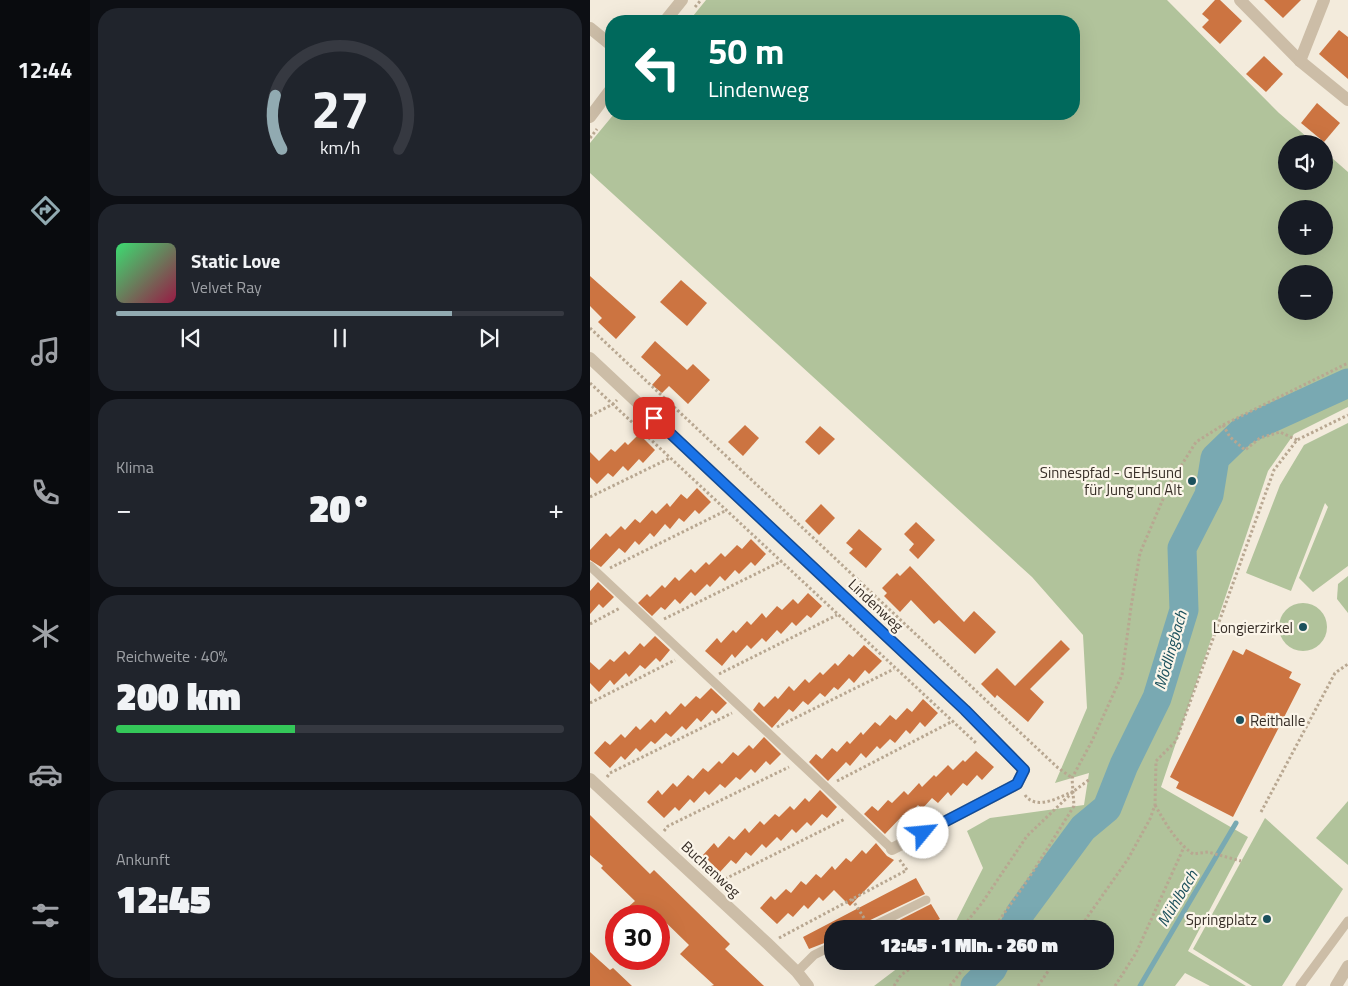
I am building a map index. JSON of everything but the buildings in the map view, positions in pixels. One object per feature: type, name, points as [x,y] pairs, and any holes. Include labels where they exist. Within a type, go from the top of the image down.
[{"type":"street","points":[[670,15],[682,0]]},
{"type":"street","points":[[1240,0],[1300,61],[1348,100]]},
{"type":"street","points":[[1300,61],[1324,0]]},
{"type":"street","points":[[590,28],[605,41]]},
{"type":"street","points":[[590,117],[605,97]]},
{"type":"street","name":"Lindenweg","points":[[590,358],[965,710],[1024,770],[1017,784]]},
{"type":"street","name":"Buchenweg","points":[[594,783],[768,944],[797,972],[808,986]]},
{"type":"street","points":[[892,849],[1017,784]]},
{"type":"street","points":[[1336,986],[1348,966]]},
{"type":"lane","points":[[590,566],[892,849]]},
{"type":"lane","points":[[885,920],[926,900]]},
{"type":"lane","points":[[1300,986],[1348,921]]},
{"type":"lane","points":[[797,972],[814,955],[824,950]]},
{"type":"path","points":[[590,328],[1050,760],[1072,778]]},
{"type":"path","points":[[999,920],[1027,881],[1074,806],[1072,778],[1092,741],[1122,675],[1140,553],[1169,485],[1196,442],[1223,425],[1348,363]]},
{"type":"path","points":[[590,383],[980,747]]},
{"type":"path","points":[[590,416],[612,404],[625,391]]},
{"type":"path","points":[[1085,920],[1128,859],[1150,819],[1155,805],[1156,761],[1176,741],[1274,470],[1297,440],[1348,415]]},
{"type":"path","points":[[1223,425],[1230,437],[1245,450],[1260,438],[1280,432],[1297,440]]},
{"type":"path","points":[[590,497],[670,458],[683,446]]},
{"type":"path","points":[[598,574],[725,511],[738,498]]},
{"type":"path","points":[[652,625],[781,562],[794,550]]},
{"type":"path","points":[[710,679],[837,615],[849,602]]},
{"type":"path","points":[[590,624],[630,604]]},
{"type":"path","points":[[590,703],[685,655]]},
{"type":"path","points":[[767,732],[895,668],[908,657]]},
{"type":"path","points":[[1261,812],[1335,673],[1348,664]]},
{"type":"path","points":[[594,783],[610,773],[742,709]]},
{"type":"path","points":[[825,787],[952,722],[965,710]]},
{"type":"path","points":[[655,840],[668,826],[799,762]]},
{"type":"path","points":[[968,920],[982,903],[1027,836],[1090,779]]},
{"type":"path","points":[[1017,784],[1027,798],[1034,802],[1048,802],[1074,792]]},
{"type":"path","points":[[1155,805],[1170,831],[1192,854],[1208,852],[1241,861]]},
{"type":"path","points":[[712,892],[725,880],[855,815]]},
{"type":"path","points":[[1115,986],[1136,953],[1184,847]]},
{"type":"path","points":[[768,944],[907,870],[892,849]]},
{"type":"path","points":[[852,899],[864,920]]},
{"type":"path","points":[[894,986],[901,975],[908,970]]},
{"type":"path","points":[[950,986],[962,970]]},
{"type":"path","points":[[1038,986],[1049,970]]},
{"type":"green space","points":[[706,0],[1167,0],[1279,113],[1305,135],[1278,135],[1278,190],[1333,190],[1333,159],[1348,172],[1348,407],[1294,434],[1268,471],[1161,787],[1248,837],[1188,951],[1246,986],[1210,986],[1185,973],[1175,986],[874,986],[895,970],[1114,970],[1114,920],[957,920],[983,868],[967,831],[990,818],[1084,805],[1089,773],[1055,783],[1087,708],[1083,635],[1032,577],[590,173],[590,143],[609,120],[1080,120],[1080,15],[694,15]]},
{"type":"green space","points":[[1348,423],[1348,566],[1313,592],[1299,578],[1328,507],[1325,503],[1291,591],[1246,573],[1280,485],[1304,445]]},
{"type":"green space","points":[[1348,576],[1348,613],[1337,599],[1338,584]]},
{"type":"green space","name":"Longierzirkel","points":[[1303,603],[1312,605],[1320,610],[1325,618],[1327,627],[1325,636],[1320,644],[1312,649],[1303,651],[1294,649],[1286,644],[1281,636],[1279,627],[1281,618],[1286,610],[1294,605]]},
{"type":"green space","points":[[1348,801],[1348,865],[1316,838]]},
{"type":"green space","name":"Springplatz","points":[[1265,818],[1343,889],[1282,986],[1252,986],[1193,949]]},
{"type":"waterway","name":"Mödlingbach","points":[[1017,920],[1021,912],[1083,828],[1107,808],[1124,765],[1157,698],[1184,610],[1182,548],[1209,495],[1215,458],[1243,431],[1348,383]]},
{"type":"waterway","name":"Mühlbach","points":[[1140,986],[1236,823]]},
{"type":"waterway","name":"Mödlingbach","points":[[975,986],[991,970]]},
{"type":"place","name":"Sinnespfad - GEHsund für Jung und Alt","points":[[1192,481]]},
{"type":"place","name":"Longierzirkel","points":[[1303,627]]},
{"type":"place","name":"Reithalle","points":[[1240,720]]},
{"type":"place","name":"Springplatz","points":[[1267,919]]},
{"type":"route","points":[[654,418],[965,710],[1024,770],[1017,784],[923,833]]}]
